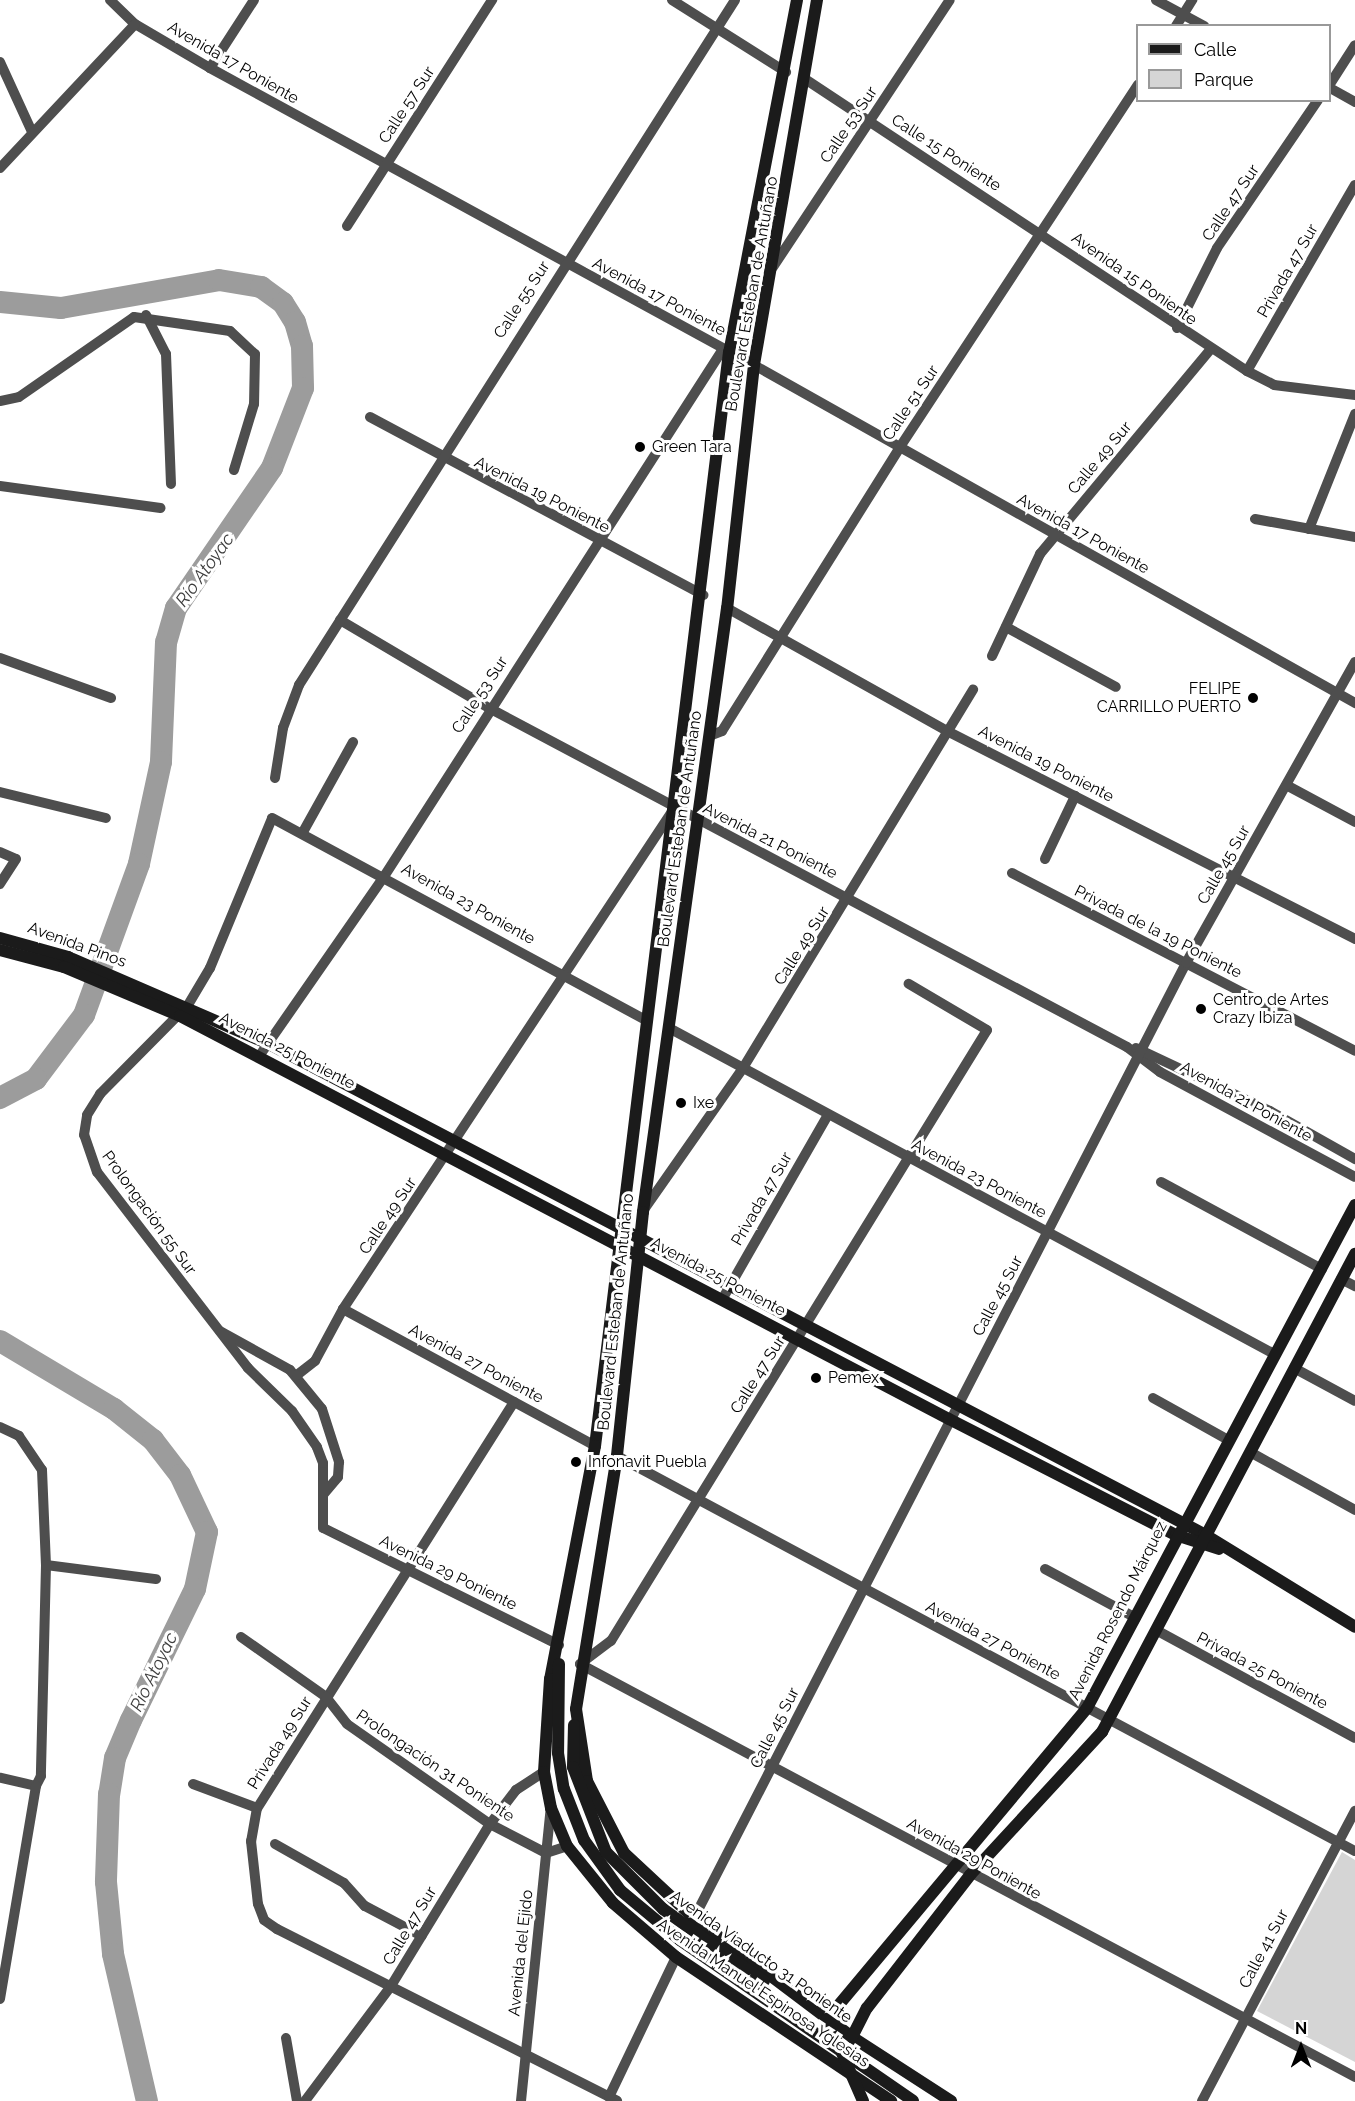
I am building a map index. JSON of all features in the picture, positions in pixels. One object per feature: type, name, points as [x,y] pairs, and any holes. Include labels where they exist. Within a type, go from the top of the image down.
[{"type":"main road","name":"Boulevard Esteban de Antuñano","points":[[559,1645],[595,1446],[646,1020],[703,595],[726,350],[786,72],[797,0]]},
{"type":"main road","name":"Boulevard Esteban de Antuñano","points":[[580,1664],[617,1456],[643,1212],[727,608],[754,365],[773,267],[817,0]]},
{"type":"main road","name":"Avenida Pinos","points":[[0,947],[66,962],[138,992]]},
{"type":"main road","name":"Avenida 25 Poniente","points":[[138,992],[188,1005],[269,1044],[622,1226],[1179,1529]]},
{"type":"main road","name":"Avenida 25 Poniente","points":[[138,992],[180,1016],[260,1055],[639,1253],[949,1419],[1221,1549],[1355,1626]]},
{"type":"main road","name":"Avenida Rosendo Márquez","points":[[827,2019],[1087,1708],[1136,1618],[1179,1529],[1230,1441],[1355,1205]]},
{"type":"main road","points":[[863,2101],[862,2077],[852,2037],[867,2008],[970,1875],[1108,1719],[1201,1539],[1355,1254]]},
{"type":"main road","name":"Avenida Manuel Espinosa Yglesias","points":[[559,1645],[543,1726],[544,1772],[550,1808],[567,1846],[613,1903],[676,1957],[862,2077]]},
{"type":"main road","name":"Avenida Viaducto 31 Poniente","points":[[559,1645],[558,1753],[572,1812],[601,1865],[638,1908],[912,2101]]},
{"type":"main road","name":"Avenida Manuel Espinosa Yglesias","points":[[580,1664],[576,1709],[587,1781],[606,1826],[624,1853],[694,1918],[827,2019],[951,2101]]},
{"type":"main road","name":"Avenida Viaducto 31 Poniente","points":[[576,1709],[571,1747],[585,1805],[606,1852],[631,1883],[686,1928],[942,2101]]},
{"type":"main road","points":[[862,2077],[889,2061],[867,2036],[867,2008]]},
{"type":"main road","points":[[827,2019],[862,2077],[878,2096]]},
{"type":"main road","name":"Avenida Manuel Espinosa Yglesias","points":[[878,2096],[891,2101]]},
{"type":"street","name":"Avenida 17 Poniente","points":[[110,0],[135,24],[210,68],[564,264],[754,365],[898,450],[1056,535],[1355,703]]},
{"type":"street","points":[[210,68],[254,0]]},
{"type":"street","name":"Calle 57 Sur","points":[[347,226],[492,0]]},
{"type":"street","points":[[672,0],[786,72]]},
{"type":"street","name":"Calle 55 Sur","points":[[340,620],[439,458],[735,0]]},
{"type":"street","name":"Calle 53 Sur","points":[[773,267],[950,0]]},
{"type":"street","points":[[1156,0],[1200,24]]},
{"type":"street","points":[[1177,24],[1192,0]]},
{"type":"street","points":[[0,168],[135,24]]},
{"type":"street","points":[[1331,83],[1355,45]]},
{"type":"street","points":[[0,62],[32,132]]},
{"type":"street","name":"Calle 15 Poniente","points":[[805,79],[1042,233]]},
{"type":"street","name":"Calle 51 Sur","points":[[709,736],[722,730],[898,450],[1136,87]]},
{"type":"street","points":[[1331,87],[1355,102]]},
{"type":"street","name":"Calle 47 Sur","points":[[1177,328],[1218,248],[1317,102]]},
{"type":"street","name":"Privada 47 Sur","points":[[1247,371],[1355,185]]},
{"type":"street","name":"Avenida 15 Poniente","points":[[1042,233],[1210,350],[1274,385],[1355,395]]},
{"type":"street","points":[[0,401],[19,397],[134,317],[146,315],[230,331],[255,354],[254,404],[234,470]]},
{"type":"street","points":[[146,315],[166,354],[171,484]]},
{"type":"street","name":"Calle 53 Sur","points":[[260,1055],[385,875],[489,708],[598,540],[726,350]]},
{"type":"street","name":"Calle 49 Sur","points":[[992,656],[1040,554],[1210,350]]},
{"type":"street","points":[[1310,529],[1355,414]]},
{"type":"street","name":"Avenida 19 Poniente","points":[[370,417],[439,458],[703,595]]},
{"type":"street","points":[[0,486],[161,508]]},
{"type":"street","points":[[1255,519],[1355,537]]},
{"type":"street","name":"Avenida 19 Poniente","points":[[727,608],[949,732],[1355,939]]},
{"type":"street","points":[[275,778],[283,728],[299,685],[340,620]]},
{"type":"street","name":"Avenida 21 Poniente","points":[[340,620],[489,708],[674,808],[850,898],[1127,1047],[1355,1159]]},
{"type":"street","points":[[1006,627],[1116,687]]},
{"type":"street","points":[[0,658],[111,698]]},
{"type":"street","name":"Calle 45 Sur","points":[[694,1918],[949,1419],[1050,1232],[1186,963],[1234,876],[1288,786],[1355,662]]},
{"type":"street","name":"Calle 49 Sur","points":[[643,1212],[743,1068],[850,898],[973,689]]},
{"type":"street","points":[[303,832],[353,742]]},
{"type":"street","points":[[1288,786],[1355,822]]},
{"type":"street","points":[[0,792],[106,818]]},
{"type":"street","points":[[1045,859],[1076,796]]},
{"type":"street","name":"Calle 49 Sur","points":[[343,1309],[457,1141],[674,808]]},
{"type":"street","name":"Avenida 23 Poniente","points":[[272,818],[385,875],[646,1020]]},
{"type":"street","name":"Prolongación 55 Sur","points":[[272,818],[210,968],[180,1016],[100,1094],[87,1115],[84,1135],[97,1172],[217,1330],[292,1411],[317,1448],[323,1495],[324,1528]]},
{"type":"street","points":[[0,852],[16,859],[0,884]]},
{"type":"street","name":"Privada de la 19 Poniente","points":[[1012,873],[1355,1051]]},
{"type":"street","name":"Calle 47 Sur","points":[[580,1664],[611,1641],[911,1160],[987,1030],[909,984]]},
{"type":"street","name":"Avenida 23 Poniente","points":[[669,1028],[1276,1355]]},
{"type":"street","name":"Avenida 21 Poniente","points":[[1140,1053],[1355,1178]]},
{"type":"street","name":"Privada 47 Sur","points":[[723,1298],[828,1115]]},
{"type":"street","points":[[1161,1182],[1322,1269]]},
{"type":"street","points":[[1341,1279],[1355,1286]]},
{"type":"street","points":[[297,1376],[315,1361],[343,1309]]},
{"type":"street","name":"Avenida 27 Poniente","points":[[343,1309],[595,1446]]},
{"type":"street","points":[[217,1330],[297,1376],[322,1409],[339,1462],[338,1477],[323,1495]]},
{"type":"street","points":[[1294,1368],[1355,1401]]},
{"type":"street","points":[[1153,1398],[1230,1441]]},
{"type":"street","points":[[326,1697],[514,1402]]},
{"type":"street","points":[[0,1427],[19,1436],[42,1470],[46,1565],[39,1781],[0,1999]]},
{"type":"street","points":[[1250,1452],[1355,1510]]},
{"type":"street","name":"Avenida 27 Poniente","points":[[617,1456],[1355,1851]]},
{"type":"street","name":"Avenida 29 Poniente","points":[[324,1528],[410,1568],[559,1645]]},
{"type":"street","points":[[46,1565],[156,1579]]},
{"type":"street","points":[[1044,1569],[1136,1618]]},
{"type":"street","name":"Privada 25 Poniente","points":[[1156,1630],[1355,1738]]},
{"type":"street","name":"Prolongación 31 Poniente","points":[[242,1637],[326,1697],[347,1724],[490,1824],[546,1853]]},
{"type":"street","name":"Avenida 29 Poniente","points":[[580,1664],[774,1764],[970,1875],[1355,2077]]},
{"type":"street","name":"Privada 49 Sur","points":[[193,1784],[257,1808],[326,1697]]},
{"type":"street","name":"Calle 47 Sur","points":[[305,2101],[391,1986],[490,1824],[516,1790],[544,1772]]},
{"type":"street","points":[[0,1778],[39,1781]]},
{"type":"street","points":[[257,1808],[251,1841],[264,1920],[526,2058],[613,2099],[676,1957]]},
{"type":"street","name":"Avenida del Ejido","points":[[520,2101],[550,1808]]},
{"type":"street","name":"Calle 41 Sur","points":[[1202,2101],[1355,1811]]},
{"type":"street","points":[[275,1844],[344,1883],[365,1906],[422,1936]]},
{"type":"street","points":[[546,1853],[567,1846]]},
{"type":"street","points":[[286,2038],[297,2101]]},
{"type":"green space","points":[[1342,1852],[1355,1860],[1355,2062],[1257,2011]]},
{"type":"waterway","name":"Río Atoyac","points":[[0,302],[61,308],[219,280],[261,287],[283,303],[295,322],[302,346],[303,388],[272,468],[176,608],[166,642],[161,762],[139,864],[84,1015],[36,1079],[0,1098]]},
{"type":"waterway","name":"Río Atoyac","points":[[0,1341],[114,1409],[153,1440],[180,1475],[207,1532],[195,1589],[115,1758],[109,1794],[106,1882],[113,1954],[147,2101]]},
{"type":"place","name":"Green Tara","points":[[640,447]]},
{"type":"place","name":"FELIPE CARRILLO PUERTO","points":[[1253,698]]},
{"type":"place","name":"Centro de Artes Crazy Ibiza","points":[[1201,1009]]},
{"type":"place","name":"Ixe","points":[[681,1103]]},
{"type":"place","name":"Pemex","points":[[816,1378]]},
{"type":"place","name":"Infonavit Puebla","points":[[576,1462]]}]
